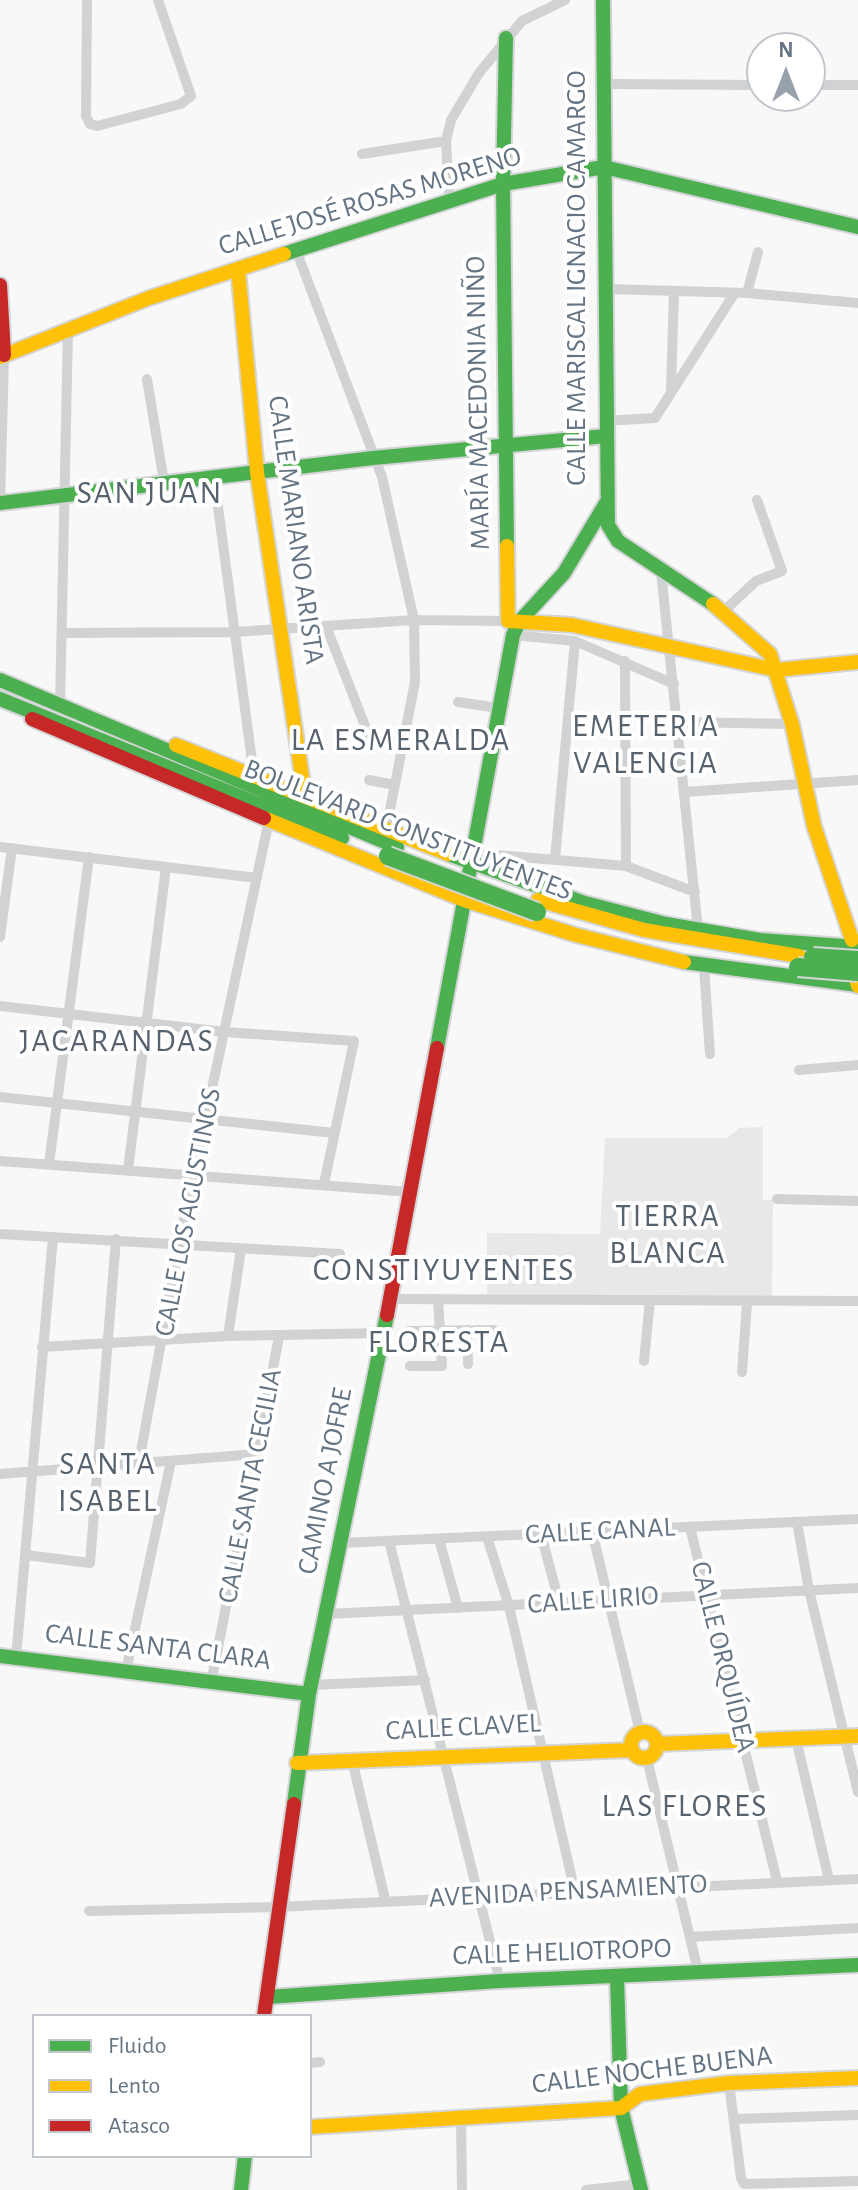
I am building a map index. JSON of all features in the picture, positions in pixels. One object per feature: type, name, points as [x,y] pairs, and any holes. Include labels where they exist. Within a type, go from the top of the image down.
[{"type":"main road","name":"CALLE MARISCAL IGNACIO CAMARGO","points":[[513,626],[564,573],[606,503],[603,0]]},
{"type":"main road","name":"MARÍA MACEDONIA NIÑO","points":[[498,708],[513,626],[503,184],[506,38]]},
{"type":"main road","name":"CALLE JOSÉ ROSAS MORENO","points":[[2,356],[238,269],[449,200],[503,184],[604,167],[858,227]]},
{"type":"main road","name":"CALLE MARIANO ARISTA","points":[[238,269],[257,472],[305,797]]},
{"type":"main road","points":[[0,285],[2,356]]},
{"type":"main road","points":[[0,504],[373,458],[507,446],[606,429]]},
{"type":"main road","points":[[276,811],[398,874],[464,900],[576,935],[704,967],[858,985],[854,948],[815,848],[814,826],[792,724],[776,670],[763,644],[724,611],[661,571],[612,534],[606,503]]},
{"type":"main road","points":[[513,626],[572,625],[776,670],[858,662]]},
{"type":"main road","name":"BOULEVARD CONSTITUYENTES","points":[[0,680],[106,726],[276,811],[454,871],[644,930],[756,951],[854,948]]},
{"type":"main road","name":"BOULEVARD CONSTITUYENTES","points":[[0,700],[450,882],[579,925],[695,952],[858,972]]},
{"type":"main road","name":"CAMINO A JOFRE","points":[[264,2014],[297,1763],[310,1689],[411,1192],[498,708]]},
{"type":"main road","points":[[106,726],[154,736],[415,842],[473,859],[585,903],[698,930],[760,940],[854,948]]},
{"type":"main road","points":[[398,874],[413,862],[415,842]]},
{"type":"main road","name":"CALLE SANTA CLARA","points":[[8,1657],[211,1683],[310,1689]]},
{"type":"main road","points":[[640,1732],[654,1736],[645,1751]]},
{"type":"main road","name":"CALLE CLAVEL","points":[[297,1763],[543,1751],[645,1751],[745,1741],[851,1736]]},
{"type":"main road","name":"CALLE HELIOTROPO","points":[[268,1997],[500,1981],[699,1975],[858,1965]]},
{"type":"main road","points":[[617,1977],[621,2108],[640,2187]]},
{"type":"main road","name":"CALLE NOCHE BUENA","points":[[312,2127],[621,2108],[640,2094],[729,2083],[858,2078]]},
{"type":"main road","points":[[241,2190],[245,2158]]},
{"type":"street","points":[[87,0],[86,116],[90,124],[97,126],[181,104],[191,96],[158,0]]},
{"type":"street","points":[[449,200],[446,141],[451,120],[506,38],[522,21],[565,0]]},
{"type":"street","points":[[604,84],[746,85]]},
{"type":"street","points":[[826,85],[858,85]]},
{"type":"street","points":[[362,154],[446,141]]},
{"type":"street","points":[[296,250],[382,477],[414,620],[415,682],[386,830]]},
{"type":"street","points":[[747,293],[758,252]]},
{"type":"street","points":[[607,289],[747,293],[858,303]]},
{"type":"street","points":[[671,392],[674,291]]},
{"type":"street","points":[[606,429],[655,418],[734,294]]},
{"type":"street","points":[[60,706],[68,330]]},
{"type":"street","points":[[0,504],[2,356]]},
{"type":"street","points":[[147,379],[164,482]]},
{"type":"street","points":[[214,477],[254,776]]},
{"type":"street","points":[[724,611],[756,581],[782,571],[757,500]]},
{"type":"street","points":[[661,571],[698,930]]},
{"type":"street","points":[[62,633],[234,632],[414,620],[513,626],[575,641],[674,684]]},
{"type":"street","points":[[326,626],[369,736],[403,743]]},
{"type":"street","points":[[555,859],[575,641]]},
{"type":"street","points":[[625,661],[626,866]]},
{"type":"street","points":[[458,702],[498,708]]},
{"type":"street","points":[[678,722],[792,724]]},
{"type":"street","points":[[369,780],[395,785]]},
{"type":"street","points":[[684,792],[858,780]]},
{"type":"street","name":"CALLE LOS AGUSTINOS","points":[[139,1462],[179,1244],[196,1176],[257,878],[276,811]]},
{"type":"street","points":[[0,847],[257,878]]},
{"type":"street","points":[[0,937],[12,848]]},
{"type":"street","points":[[49,1164],[89,857]]},
{"type":"street","points":[[473,859],[555,859],[626,866],[695,892]]},
{"type":"street","points":[[128,1170],[166,867]]},
{"type":"street","points":[[704,967],[710,1054]]},
{"type":"street","points":[[0,1006],[225,1032],[354,1041],[324,1184]]},
{"type":"street","points":[[799,1070],[858,1065]]},
{"type":"street","points":[[0,1097],[334,1133]]},
{"type":"street","points":[[0,1161],[411,1192]]},
{"type":"street","points":[[777,1199],[858,1201]]},
{"type":"street","points":[[0,1234],[340,1254]]},
{"type":"street","points":[[8,1657],[26,1555],[53,1237]]},
{"type":"street","points":[[26,1555],[90,1563],[95,1466],[116,1239]]},
{"type":"street","points":[[228,1336],[241,1249]]},
{"type":"street","points":[[390,1299],[747,1303],[858,1301]]},
{"type":"street","points":[[410,1366],[442,1366],[438,1299]]},
{"type":"street","points":[[644,1361],[650,1300]]},
{"type":"street","points":[[742,1372],[747,1303]]},
{"type":"street","points":[[467,1330],[468,1364]]},
{"type":"street","points":[[408,1331],[494,1330]]},
{"type":"street","points":[[42,1347],[162,1343],[228,1336],[382,1333]]},
{"type":"street","name":"CALLE SANTA CECILIA","points":[[211,1683],[279,1337]]},
{"type":"street","points":[[0,1474],[257,1454]]},
{"type":"street","points":[[126,1671],[171,1461]]},
{"type":"street","name":"CALLE CANAL","points":[[341,1543],[858,1519]]},
{"type":"street","points":[[797,1522],[809,1590],[851,1736],[858,1792]]},
{"type":"street","name":"CALLE ORQUÍDEA","points":[[690,1527],[777,1881]]},
{"type":"street","points":[[592,1531],[640,1732]]},
{"type":"street","points":[[541,1534],[559,1602]]},
{"type":"street","points":[[487,1537],[509,1606],[575,1892]]},
{"type":"street","points":[[439,1539],[458,1608]]},
{"type":"street","points":[[389,1541],[500,1981]]},
{"type":"street","name":"CALLE LIRIO","points":[[327,1614],[858,1588]]},
{"type":"street","points":[[310,1689],[425,1680]]},
{"type":"street","points":[[796,1739],[829,1880]]},
{"type":"street","points":[[645,1751],[699,1975]]},
{"type":"street","points":[[352,1760],[385,1899]]},
{"type":"street","name":"AVENIDA PENSAMIENTO","points":[[89,1911],[278,1907],[385,1899],[858,1879]]},
{"type":"street","points":[[690,1937],[858,1928]]},
{"type":"street","points":[[729,2083],[744,2184],[858,2181]]},
{"type":"street","points":[[735,2119],[858,2115]]},
{"type":"street","points":[[461,2119],[462,2190]]},
{"type":"street","points":[[586,2190],[640,2187]]},
{"type":"shaded area","points":[[763,1127],[763,1200],[773,1200],[772,1297],[487,1294],[487,1233],[600,1234],[605,1138],[727,1138],[739,1128]]},
{"type":"traffic: fast","points":[[603,0],[608,525],[618,541],[713,604]]},
{"type":"traffic: fast","points":[[506,38],[503,184],[507,546]]},
{"type":"traffic: fast","points":[[284,254],[503,184],[604,167],[858,227]]},
{"type":"traffic: fast","points":[[0,503],[373,458],[606,436]]},
{"type":"traffic: fast","points":[[437,1048],[513,635],[519,622],[564,573],[606,503]]},
{"type":"traffic: fast","points":[[0,680],[397,847]]},
{"type":"traffic: fast","points":[[0,699],[342,838]]},
{"type":"traffic: fast","points":[[448,854],[585,903],[666,924],[760,940],[858,947]]},
{"type":"traffic: fast","points":[[388,856],[537,912]]},
{"type":"traffic: fast","points":[[813,957],[858,960]]},
{"type":"traffic: fast","points":[[684,962],[858,985]]},
{"type":"traffic: fast","points":[[798,967],[858,972]]},
{"type":"traffic: fast","points":[[294,1804],[309,1694],[387,1315]]},
{"type":"traffic: fast","points":[[0,1656],[309,1694]]},
{"type":"traffic: fast","points":[[268,1997],[500,1981],[858,1965]]},
{"type":"traffic: fast","points":[[617,1977],[621,2108],[641,2190]]},
{"type":"traffic: fast","points":[[241,2190],[245,2158]]},
{"type":"traffic: slow","points":[[0,357],[149,298],[284,254]]},
{"type":"traffic: slow","points":[[238,269],[257,472],[305,797]]},
{"type":"traffic: slow","points":[[507,546],[508,621],[572,625],[776,670],[858,662]]},
{"type":"traffic: slow","points":[[713,604],[770,654],[792,724],[814,826],[852,940]]},
{"type":"traffic: slow","points":[[176,745],[448,854]]},
{"type":"traffic: slow","points":[[264,818],[464,900],[576,935],[684,962]]},
{"type":"traffic: slow","points":[[538,900],[644,930],[799,956]]},
{"type":"traffic: slow","points":[[851,960],[858,986]]},
{"type":"traffic: slow","points":[[644,1732],[654,1735],[657,1745],[654,1755],[644,1758],[634,1755],[631,1745],[634,1735],[644,1732]]},
{"type":"traffic: slow","points":[[657,1744],[858,1736]]},
{"type":"traffic: slow","points":[[297,1763],[631,1750]]},
{"type":"traffic: slow","points":[[312,2127],[621,2108],[640,2094],[729,2083],[858,2078]]},
{"type":"traffic: jam","points":[[0,285],[4,355]]},
{"type":"traffic: jam","points":[[32,719],[264,818]]},
{"type":"traffic: jam","points":[[387,1315],[437,1048]]},
{"type":"traffic: jam","points":[[264,2014],[294,1804]]},
{"type":"district","name":"SAN JUAN","points":[[150,493]]},
{"type":"district","name":"LA ESMERALDA","points":[[401,740]]},
{"type":"district","name":"EMETERIA VALENCIA","points":[[646,744]]},
{"type":"district","name":"JACARANDAS","points":[[117,1041]]},
{"type":"district","name":"TIERRA BLANCA","points":[[668,1234]]},
{"type":"district","name":"CONSTIYUYENTES","points":[[444,1270]]},
{"type":"district","name":"FLORESTA","points":[[439,1342]]},
{"type":"district","name":"SANTA ISABEL","points":[[108,1482]]},
{"type":"district","name":"LAS FLORES","points":[[685,1806]]}]
